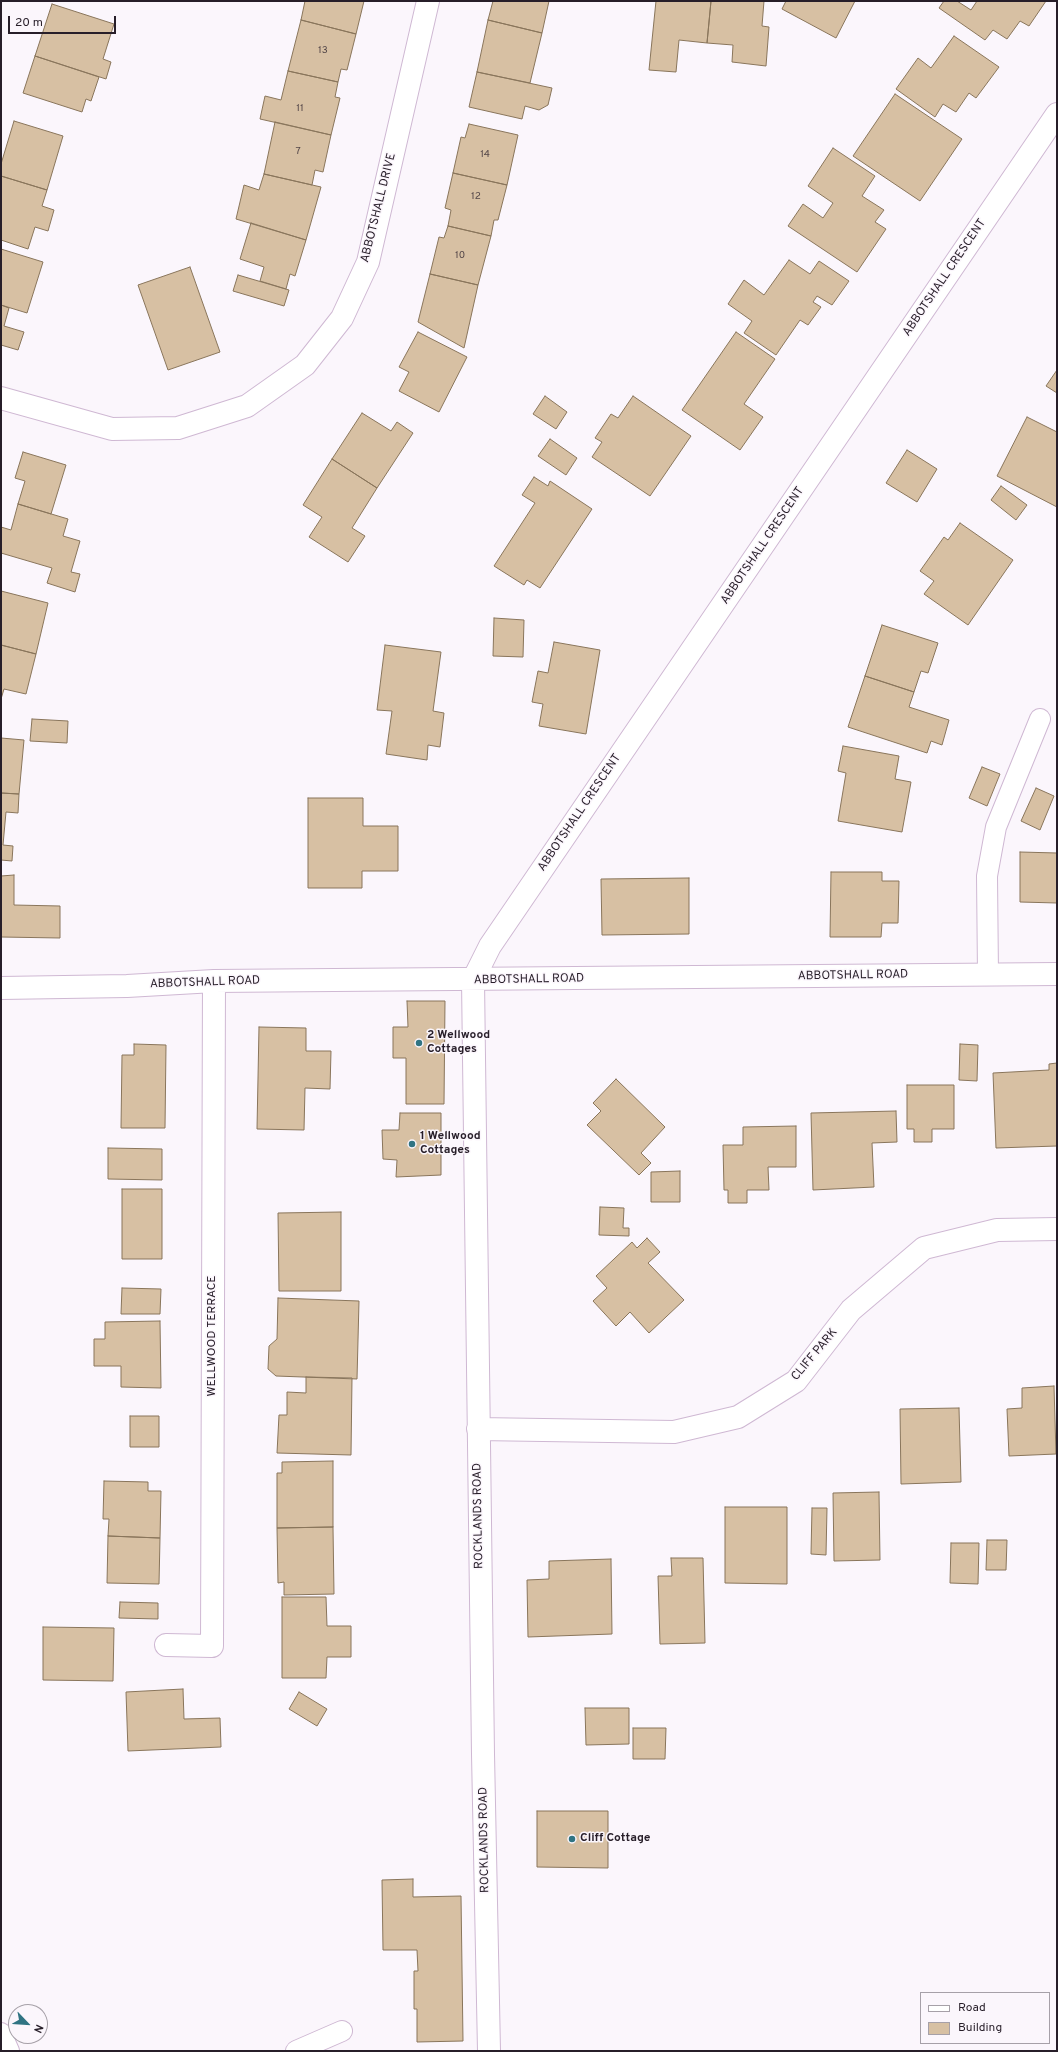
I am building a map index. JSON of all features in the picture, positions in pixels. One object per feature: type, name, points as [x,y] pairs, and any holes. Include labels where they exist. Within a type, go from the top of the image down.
[{"type":"street","name":"ABBOTSHALL DRIVE","points":[[1,398],[112,429],[178,428],[247,406],[305,365],[342,318],[368,262],[428,1]]},
{"type":"street","name":"ABBOTSHALL CRESCENT","points":[[473,980],[490,946],[1057,114]]},
{"type":"street","name":"ABBOTSHALL ROAD","points":[[1,988],[121,986],[214,981],[1057,974]]},
{"type":"street","name":"ROCKLANDS ROAD","points":[[473,980],[478,1429],[489,2051]]},
{"type":"street","name":"WELLWOOD TERRACE","points":[[166,1646],[212,1646],[214,981]]},
{"type":"street","name":"CLIFF PARK","points":[[478,1429],[674,1432],[738,1417],[796,1381],[851,1310],[924,1248],[997,1230],[1057,1229]]},
{"type":"lane","points":[[988,975],[987,876],[996,827],[1040,719]]},
{"type":"lane","points":[[296,2051],[342,2031]]},
{"type":"lane","points":[[1,2033],[9,2051]]},
{"type":"building","points":[[305,1],[364,1],[356,34],[301,20]]},
{"type":"building","points":[[493,1],[549,1],[542,33],[488,20]]},
{"type":"building","points":[[656,1],[711,1],[707,43],[679,40],[676,72],[649,70]]},
{"type":"building","points":[[711,1],[764,1],[762,26],[769,27],[766,66],[732,62],[733,45],[707,43]]},
{"type":"building","points":[[786,1],[855,1],[836,38],[782,9]]},
{"type":"building","points":[[944,1],[957,1],[971,10],[977,1],[1046,1],[1029,26],[1020,21],[1007,39],[993,30],[985,40],[939,8]]},
{"type":"building","points":[[52,4],[114,24],[103,59],[111,62],[106,79],[35,56]]},
{"type":"building","points":[[301,20],[356,34],[347,70],[341,69],[338,82],[288,71]]},
{"type":"building","points":[[488,20],[542,33],[530,83],[477,72]]},
{"type":"building","points":[[954,36],[999,67],[976,98],[969,93],[956,112],[943,104],[935,117],[896,89],[918,58],[931,68]]},
{"type":"building","points":[[35,56],[99,77],[91,101],[86,99],[82,112],[23,93]]},
{"type":"building","points":[[288,71],[338,82],[335,97],[340,98],[331,135],[260,119],[265,96],[281,100]]},
{"type":"building","points":[[477,72],[552,88],[548,105],[539,110],[525,106],[522,119],[469,107]]},
{"type":"building","points":[[895,94],[962,139],[920,201],[853,156]]},
{"type":"building","points":[[14,121],[63,136],[47,190],[1,176],[1,164]]},
{"type":"building","points":[[275,122],[331,135],[323,172],[315,170],[312,185],[264,174]]},
{"type":"building","points":[[469,124],[518,135],[507,185],[453,173],[461,137],[465,138]]},
{"type":"building","points":[[833,148],[875,176],[862,196],[884,210],[875,222],[886,229],[857,272],[788,226],[803,204],[823,218],[833,203],[808,186]]},
{"type":"building","points":[[453,173],[507,185],[498,220],[494,220],[491,236],[448,226],[451,210],[445,208]]},
{"type":"building","points":[[264,174],[321,187],[306,240],[236,219],[244,185],[259,190]]},
{"type":"building","points":[[1,176],[47,190],[42,206],[54,210],[48,231],[35,227],[28,249],[1,240]]},
{"type":"building","points":[[251,223],[306,240],[295,276],[290,274],[286,289],[260,281],[264,267],[240,259]]},
{"type":"building","points":[[448,226],[491,236],[478,285],[430,274],[439,237],[444,238]]},
{"type":"building","points":[[1,249],[43,262],[27,313],[1,305]]},
{"type":"building","points":[[789,260],[810,274],[819,261],[849,281],[832,305],[817,296],[813,302],[821,307],[808,325],[800,320],[776,355],[744,333],[752,321],[728,304],[744,280],[764,295]]},
{"type":"building","points":[[190,267],[220,352],[168,370],[138,285]]},
{"type":"building","points":[[430,274],[478,285],[464,348],[418,322]]},
{"type":"building","points":[[238,275],[289,290],[284,306],[233,291]]},
{"type":"building","points":[[1,305],[9,308],[4,326],[24,332],[18,350],[1,345]]},
{"type":"building","points":[[418,332],[467,357],[439,412],[399,391],[409,372],[399,367]]},
{"type":"building","points":[[736,332],[775,359],[744,404],[763,417],[740,450],[682,410]]},
{"type":"building","points":[[1057,370],[1057,393],[1046,386]]},
{"type":"building","points":[[545,396],[567,412],[556,429],[533,414]]},
{"type":"building","points":[[633,396],[691,436],[650,496],[592,457],[602,442],[595,438],[611,414],[618,418]]},
{"type":"building","points":[[362,413],[391,431],[397,422],[413,433],[377,488],[332,459]]},
{"type":"building","points":[[1027,417],[1057,432],[1057,507],[997,476]]},
{"type":"building","points":[[550,439],[577,458],[566,475],[538,456]]},
{"type":"building","points":[[907,450],[937,469],[917,502],[886,483]]},
{"type":"building","points":[[23,452],[66,465],[51,514],[18,504],[25,481],[15,478]]},
{"type":"building","points":[[332,459],[377,488],[352,528],[365,536],[348,562],[309,537],[322,517],[303,505]]},
{"type":"building","points":[[534,477],[548,486],[550,481],[592,509],[540,588],[527,580],[524,585],[494,566],[535,503],[522,495]]},
{"type":"building","points":[[1001,486],[1027,505],[1016,520],[991,500]]},
{"type":"building","points":[[18,504],[68,519],[63,536],[80,541],[71,572],[80,574],[75,592],[47,583],[52,568],[1,553],[1,527],[11,530]]},
{"type":"building","points":[[960,523],[1013,560],[968,625],[924,594],[934,581],[920,571],[944,537],[948,540]]},
{"type":"building","points":[[1,591],[48,603],[36,654],[1,645]]},
{"type":"building","points":[[494,618],[524,620],[523,657],[493,656]]},
{"type":"building","points":[[882,625],[938,643],[928,673],[921,671],[914,692],[865,676]]},
{"type":"building","points":[[554,642],[600,650],[586,734],[539,726],[543,704],[532,702],[538,671],[548,673]]},
{"type":"building","points":[[1,645],[36,654],[26,694],[4,689],[1,699]]},
{"type":"building","points":[[385,645],[441,652],[433,711],[444,713],[440,747],[428,745],[427,760],[386,754],[392,711],[377,710]]},
{"type":"building","points":[[865,676],[914,692],[909,707],[949,720],[942,745],[931,741],[927,753],[848,727]]},
{"type":"building","points":[[32,719],[68,721],[67,743],[30,741]]},
{"type":"building","points":[[1,738],[24,740],[19,794],[1,793]]},
{"type":"building","points":[[843,746],[899,756],[895,779],[911,782],[902,832],[838,821],[846,773],[838,771]]},
{"type":"building","points":[[982,767],[1000,774],[987,806],[969,798]]},
{"type":"building","points":[[1036,788],[1054,796],[1040,830],[1021,821]]},
{"type":"building","points":[[1,793],[19,794],[18,813],[6,812],[3,845],[13,846],[12,861],[1,860]]},
{"type":"building","points":[[308,798],[363,798],[363,826],[398,826],[398,871],[362,871],[362,888],[308,888]]},
{"type":"building","points":[[1020,852],[1057,853],[1057,903],[1020,902]]},
{"type":"building","points":[[831,872],[882,872],[882,881],[899,881],[898,923],[882,923],[881,937],[830,937]]},
{"type":"building","points":[[14,875],[14,905],[60,906],[60,938],[1,937],[1,876]]},
{"type":"building","points":[[689,878],[689,934],[602,935],[601,879]]},
{"type":"building","name":"2 Wellwood Cottages","points":[[407,1001],[445,1001],[444,1104],[406,1104],[406,1058],[393,1058],[393,1027],[408,1027]]},
{"type":"building","points":[[259,1027],[306,1028],[306,1051],[331,1051],[330,1089],[305,1088],[304,1130],[257,1129]]},
{"type":"building","points":[[134,1044],[166,1045],[165,1128],[121,1128],[122,1055],[134,1055]]},
{"type":"building","points":[[960,1044],[978,1045],[977,1081],[959,1080]]},
{"type":"building","points":[[1057,1063],[1057,1146],[996,1148],[993,1073],[1049,1070],[1049,1064]]},
{"type":"building","points":[[616,1079],[665,1127],[641,1153],[651,1163],[639,1175],[587,1125],[601,1111],[593,1103]]},
{"type":"building","points":[[907,1085],[954,1085],[954,1129],[932,1129],[932,1142],[914,1142],[914,1129],[907,1129]]},
{"type":"building","points":[[896,1111],[897,1142],[872,1143],[874,1187],[813,1190],[811,1113]]},
{"type":"building","name":"1 Wellwood Cottages","points":[[400,1113],[441,1113],[441,1175],[396,1177],[397,1160],[383,1159],[382,1130],[399,1130]]},
{"type":"building","points":[[796,1126],[796,1167],[768,1167],[769,1190],[747,1190],[747,1203],[728,1203],[728,1190],[724,1190],[723,1145],[743,1145],[743,1127]]},
{"type":"building","points":[[108,1148],[162,1149],[162,1180],[108,1179]]},
{"type":"building","points":[[680,1171],[680,1202],[651,1202],[651,1172]]},
{"type":"building","points":[[122,1189],[162,1189],[162,1259],[122,1259]]},
{"type":"building","points":[[600,1207],[624,1208],[623,1228],[629,1228],[629,1236],[599,1235]]},
{"type":"building","points":[[341,1212],[341,1291],[279,1291],[278,1213]]},
{"type":"building","points":[[647,1238],[660,1252],[648,1263],[684,1300],[649,1333],[630,1312],[616,1326],[593,1301],[607,1288],[596,1276],[632,1242],[637,1248]]},
{"type":"building","points":[[122,1288],[161,1289],[160,1314],[121,1314]]},
{"type":"building","points":[[278,1298],[359,1301],[357,1379],[276,1376],[268,1369],[269,1346],[277,1339]]},
{"type":"building","points":[[160,1321],[161,1388],[121,1387],[121,1366],[94,1366],[94,1339],[105,1339],[105,1322]]},
{"type":"building","points":[[306,1377],[352,1378],[351,1455],[277,1453],[279,1415],[287,1415],[287,1392],[306,1393]]},
{"type":"building","points":[[1054,1386],[1056,1454],[1009,1456],[1007,1409],[1022,1408],[1022,1388]]},
{"type":"building","points":[[959,1408],[961,1482],[901,1484],[900,1409]]},
{"type":"building","points":[[130,1416],[159,1416],[159,1447],[130,1447]]},
{"type":"building","points":[[333,1461],[333,1527],[277,1528],[277,1473],[282,1473],[282,1462]]},
{"type":"building","points":[[104,1481],[148,1482],[148,1491],[161,1491],[160,1538],[108,1536],[109,1519],[103,1519]]},
{"type":"building","points":[[879,1492],[880,1560],[834,1561],[833,1493]]},
{"type":"building","points":[[725,1507],[787,1507],[787,1584],[725,1583]]},
{"type":"building","points":[[812,1508],[827,1508],[826,1555],[811,1554]]},
{"type":"building","points":[[333,1527],[334,1594],[284,1595],[284,1582],[278,1583],[277,1528]]},
{"type":"building","points":[[108,1536],[160,1538],[159,1584],[107,1583]]},
{"type":"building","points":[[987,1540],[1007,1540],[1006,1570],[986,1570]]},
{"type":"building","points":[[951,1543],[979,1543],[978,1584],[950,1583]]},
{"type":"building","points":[[671,1558],[703,1558],[705,1643],[660,1644],[658,1576],[672,1576]]},
{"type":"building","points":[[611,1559],[612,1634],[528,1637],[527,1580],[549,1579],[549,1561]]},
{"type":"building","points":[[282,1597],[326,1597],[327,1626],[351,1626],[351,1657],[327,1657],[326,1678],[282,1678]]},
{"type":"building","points":[[120,1602],[158,1603],[158,1619],[119,1618]]},
{"type":"building","points":[[43,1627],[114,1628],[113,1681],[43,1680]]},
{"type":"building","points":[[183,1689],[184,1719],[220,1718],[221,1747],[128,1751],[126,1692]]},
{"type":"building","points":[[299,1692],[327,1709],[317,1726],[289,1709]]},
{"type":"building","points":[[585,1708],[629,1708],[629,1744],[586,1745]]},
{"type":"building","points":[[633,1728],[666,1728],[665,1759],[633,1759]]},
{"type":"building","name":"Cliff Cottage","points":[[537,1811],[608,1811],[608,1868],[537,1867]]},
{"type":"building","points":[[413,1879],[413,1897],[461,1896],[463,2041],[417,2042],[417,2009],[414,2009],[414,1971],[418,1971],[417,1950],[383,1950],[382,1880]]},
{"type":"place","name":"2 Wellwood Cottages","points":[[419,1043]]},
{"type":"place","name":"1 Wellwood Cottages","points":[[412,1144]]},
{"type":"place","name":"Cliff Cottage","points":[[572,1839]]}]
